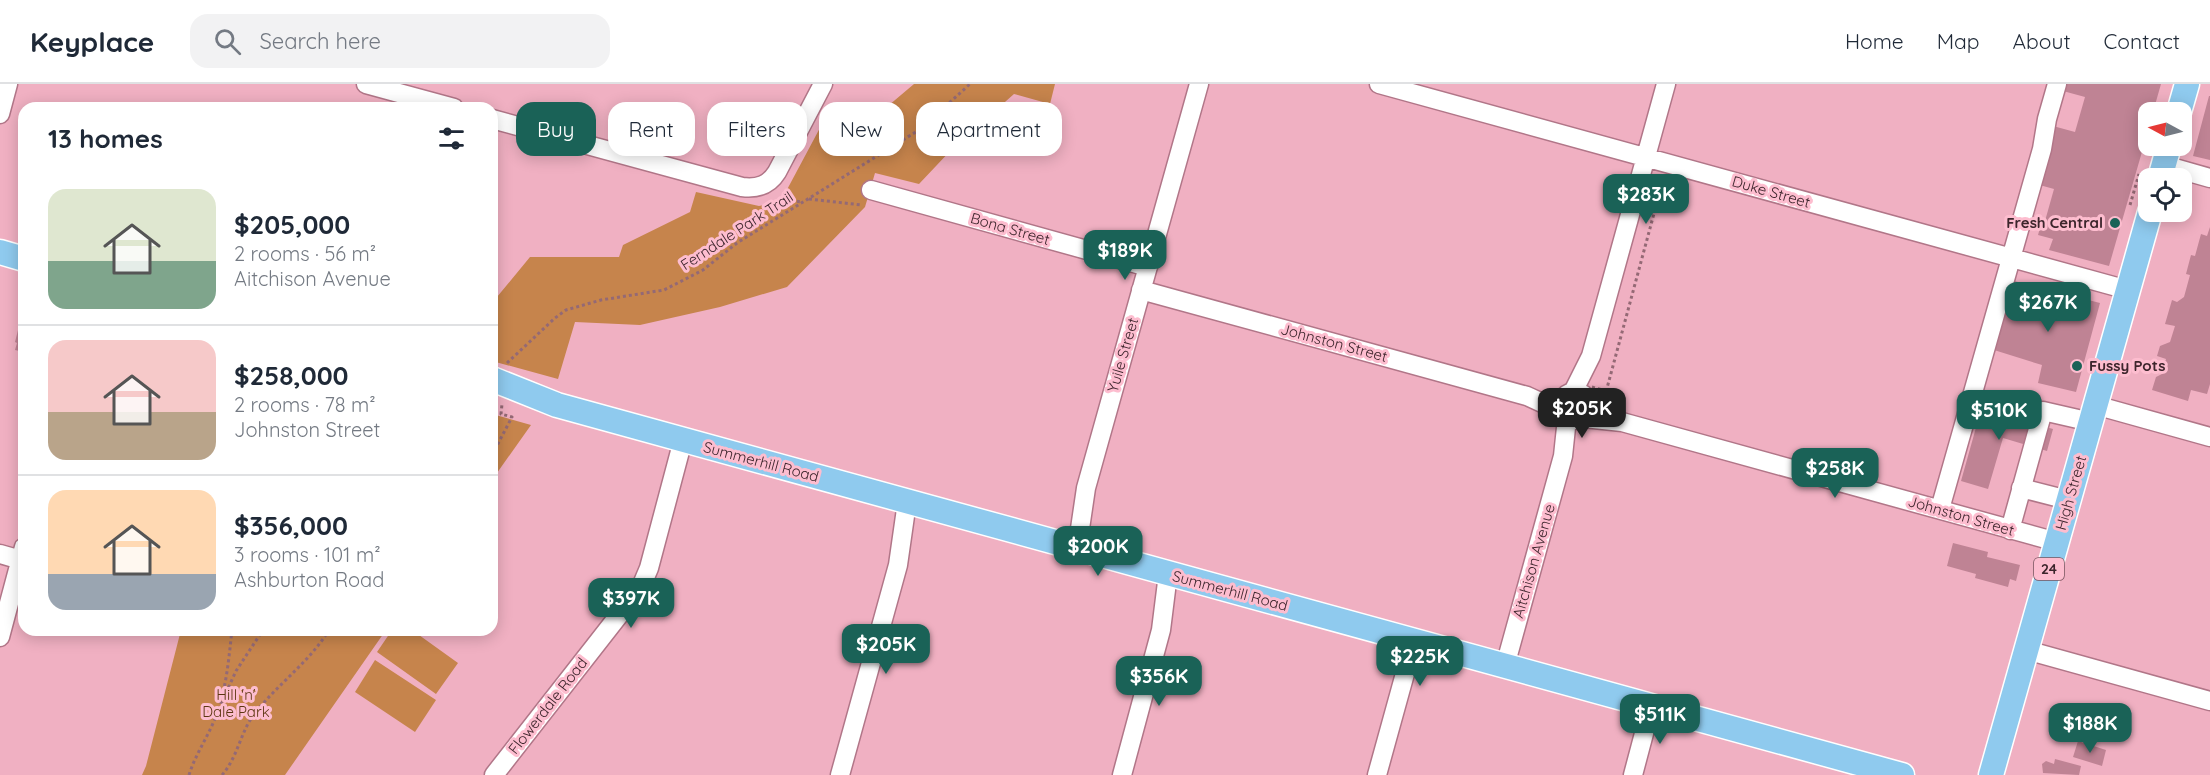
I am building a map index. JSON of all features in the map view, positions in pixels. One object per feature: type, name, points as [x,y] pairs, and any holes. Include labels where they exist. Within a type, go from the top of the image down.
[{"type":"main road","points":[[2182,102],[2187,84]]},
{"type":"main road","name":"High Street","points":[[1991,775],[2128,290],[2138,219]]},
{"type":"main road","points":[[0,252],[18,257]]},
{"type":"main road","name":"Summerhill Road","points":[[498,395],[557,405],[1902,775]]},
{"type":"street","points":[[0,114],[8,84]]},
{"type":"street","points":[[366,84],[431,102]]},
{"type":"street","points":[[498,120],[750,188],[770,182],[823,84]]},
{"type":"street","name":"Yuile Street","points":[[1068,547],[1198,84]]},
{"type":"street","name":"Duke Street","points":[[1379,84],[2128,290]]},
{"type":"street","name":"Aitchison Avenue","points":[[1504,666],[1666,84]]},
{"type":"street","points":[[1940,510],[2042,149],[2056,84]]},
{"type":"street","points":[[2159,164],[2210,178]]},
{"type":"street","name":"Bona Street","points":[[870,198],[1148,267]]},
{"type":"street","name":"Johnston Street","points":[[1141,290],[2057,542]]},
{"type":"street","points":[[2010,530],[2043,411],[2093,414],[2210,437]]},
{"type":"street","name":"Flowerdale Road","points":[[494,775],[641,587],[649,568],[683,440]]},
{"type":"street","points":[[2021,488],[2068,500]]},
{"type":"street","points":[[838,773],[914,504]]},
{"type":"street","points":[[0,554],[18,553]]},
{"type":"street","points":[[0,637],[18,568]]},
{"type":"street","points":[[1122,775],[1176,576]]},
{"type":"street","points":[[1377,775],[1414,641]]},
{"type":"street","points":[[2026,650],[2210,701]]},
{"type":"street","points":[[1633,775],[1651,706]]},
{"type":"path","name":"Ferndale Park Trail","points":[[498,443],[512,417],[498,395],[502,370],[555,318],[566,310],[601,300],[664,290],[704,270],[737,243],[919,130],[970,84]]},
{"type":"path","points":[[1615,403],[1603,400],[1663,180],[1674,183]]},
{"type":"path","points":[[808,199],[870,198]]},
{"type":"path","points":[[778,199],[803,202]]},
{"type":"path","points":[[218,710],[227,671],[231,636]]},
{"type":"path","points":[[189,775],[194,758],[236,671],[259,636]]},
{"type":"path","points":[[222,775],[237,751],[251,719],[265,701],[308,658],[324,636]]},
{"type":"green space","points":[[914,84],[1055,84],[1050,102],[1014,94],[1005,102],[916,102],[916,156],[945,156],[919,184],[875,173],[865,207],[787,287],[720,307],[640,325],[575,322],[558,379],[498,363],[498,296],[530,257],[619,257],[623,245],[690,212],[696,192],[759,206],[774,203],[782,199],[819,130],[819,156],[904,156],[904,102],[893,102]]},
{"type":"green space","points":[[498,416],[531,425],[498,472]]},
{"type":"green space","name":"Hill 'n' Dale Park","points":[[179,636],[382,636],[285,775],[142,775]]},
{"type":"green space","points":[[388,636],[420,636],[458,663],[436,694],[377,652]]},
{"type":"green space","points":[[375,660],[436,700],[415,732],[355,692]]},
{"type":"building","points":[[2066,84],[2161,84],[2156,102],[2138,102],[2138,156],[2141,156],[2109,266],[2049,250],[2053,239],[2038,235],[2042,221],[2045,221],[2054,189],[2036,184],[2053,126],[2075,132],[2085,97],[2063,91]]},
{"type":"building","points":[[2210,96],[2210,160],[2193,156]]},
{"type":"building","points":[[2210,227],[2210,384],[2207,394],[2191,390],[2188,401],[2152,390],[2156,377],[2162,374],[2166,359],[2157,356],[2160,346],[2170,342],[2175,326],[2165,324],[2172,300],[2177,302],[2184,297],[2190,275],[2186,274],[2191,255],[2195,256],[2201,234],[2207,236]]},
{"type":"building","points":[[2014,281],[2100,303],[2076,392],[2038,383],[2042,365],[1994,350]]},
{"type":"building","points":[[18,330],[18,351],[15,350],[17,343],[15,342]]},
{"type":"building","points":[[1984,399],[2012,407],[2009,417],[2053,429],[2047,451],[2003,438],[1988,489],[1961,481]]},
{"type":"building","points":[[1953,543],[1988,552],[1987,557],[2020,565],[2016,581],[2010,579],[2008,587],[1975,578],[1976,574],[1947,566]]},
{"type":"building","points":[[2078,741],[2106,750],[2102,766],[2073,757]]},
{"type":"building","points":[[2055,759],[2081,766],[2079,775],[2043,773],[2042,764],[2046,761],[2054,764]]},
{"type":"place","name":"Fresh Central","points":[[2115,223]]},
{"type":"place","name":"Fussy Pots","points":[[2077,366]]}]
